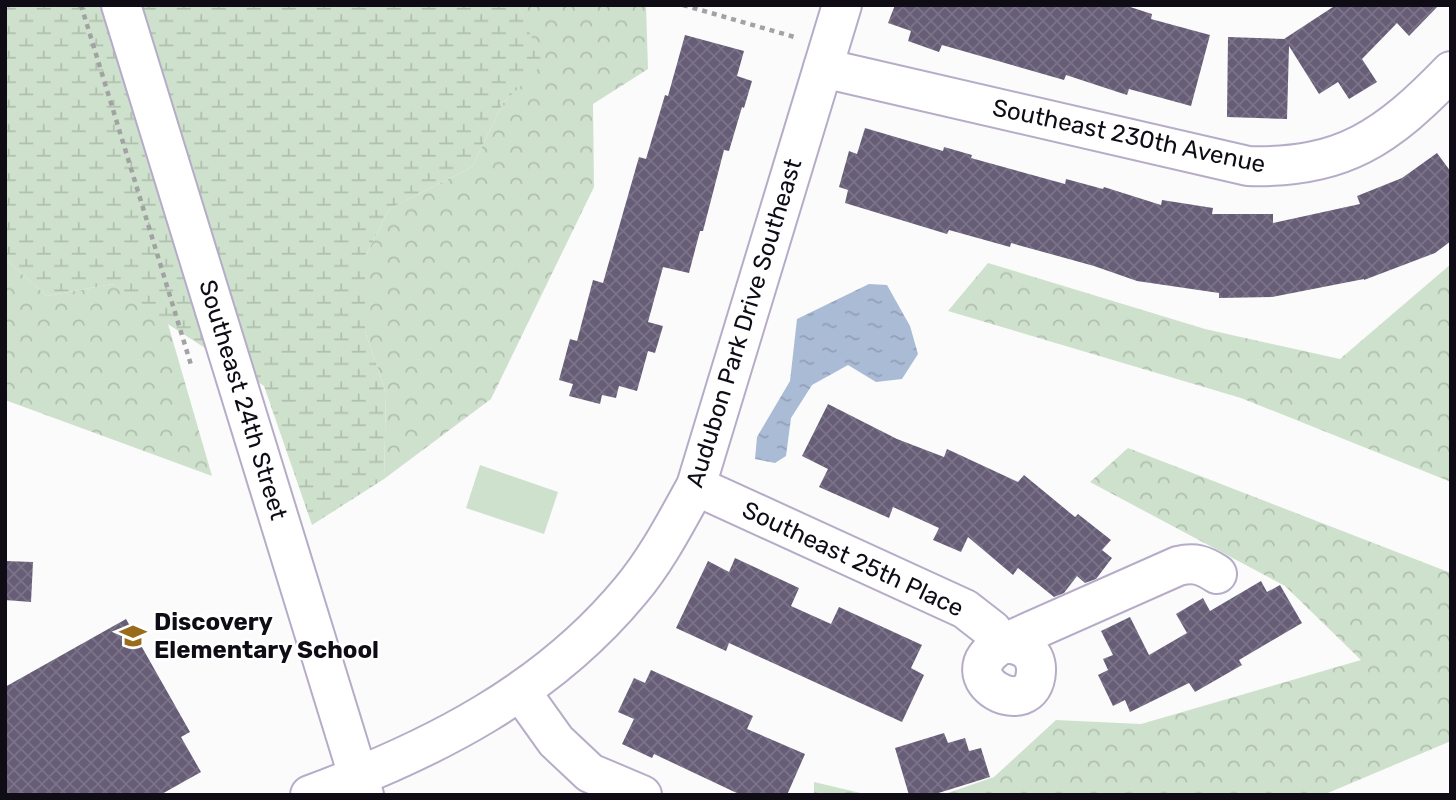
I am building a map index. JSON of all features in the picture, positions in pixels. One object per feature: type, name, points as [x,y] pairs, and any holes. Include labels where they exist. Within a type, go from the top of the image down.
[{"type":"street","name":"Southeast 24th Street","points":[[121,5],[362,786]]},
{"type":"street","name":"Audubon Park Drive Southeast","points":[[310,795],[362,786],[521,692],[547,673],[596,629],[632,589],[665,543],[696,486],[842,5]]},
{"type":"street","name":"Southeast 230th Avenue","points":[[826,58],[1248,166],[1282,167],[1327,159],[1364,144],[1400,121],[1451,71]]},
{"type":"street","name":"Southeast 25th Place","points":[[696,486],[965,609],[992,630],[1002,644],[1178,566],[1191,563],[1204,565],[1217,574]]},
{"type":"street","points":[[521,692],[556,741],[590,773],[642,795]]},
{"type":"path","points":[[81,5],[192,368]]},
{"type":"path","points":[[683,5],[826,58]]},
{"type":"green space","points":[[5,5],[518,5],[543,64],[503,103],[472,167],[389,209],[365,257],[365,331],[386,393],[384,479],[312,525],[264,386],[149,312],[112,284],[47,296],[5,259]]},
{"type":"green space","points":[[518,5],[646,5],[648,69],[593,104],[594,187],[491,399],[384,479],[386,393],[365,331],[365,257],[389,209],[472,167],[503,103],[542,64]]},
{"type":"green space","points":[[5,259],[47,296],[112,284],[168,324],[212,476],[5,400]]},
{"type":"green space","points":[[988,263],[1205,329],[1340,359],[1451,264],[1451,482],[1241,398],[948,311]]},
{"type":"green space","points":[[1128,448],[1451,573],[1451,741],[1323,795],[942,795],[994,777],[1056,720],[1141,724],[1361,660],[1285,586],[1090,482]]},
{"type":"green space","points":[[480,465],[558,492],[544,534],[466,508]]},
{"type":"green space","points":[[814,782],[869,795],[814,795]]},
{"type":"water","points":[[869,284],[887,285],[910,326],[918,354],[902,379],[876,382],[848,365],[812,385],[791,418],[786,456],[775,463],[755,459],[757,437],[790,381],[797,319]]},
{"type":"building","points":[[895,5],[1124,5],[1152,14],[1151,19],[1210,35],[1191,106],[1129,89],[1127,95],[1066,75],[1064,80],[942,45],[939,52],[908,41],[911,31],[888,23]]},
{"type":"building","points":[[1336,5],[1439,5],[1409,36],[1397,23],[1362,59],[1377,82],[1349,99],[1338,82],[1319,94],[1289,46],[1287,119],[1227,117],[1228,37],[1284,39]]},
{"type":"building","points":[[685,35],[744,51],[737,76],[752,81],[744,108],[742,107],[729,151],[724,150],[689,273],[663,267],[648,322],[663,326],[655,353],[648,351],[637,391],[619,386],[616,398],[602,395],[600,404],[569,396],[573,384],[559,380],[570,339],[577,341],[593,280],[603,283],[639,157],[646,159]]},
{"type":"building","points":[[865,128],[943,151],[944,147],[972,155],[971,158],[1065,184],[1066,179],[1103,189],[1104,187],[1161,205],[1162,200],[1213,208],[1212,214],[1273,214],[1273,223],[1360,204],[1357,196],[1402,178],[1437,153],[1451,172],[1451,241],[1435,253],[1364,280],[1272,297],[1219,298],[1219,293],[1137,281],[1011,243],[1010,247],[949,230],[947,234],[845,203],[848,190],[839,187],[849,151],[857,154]]},
{"type":"building","points":[[828,404],[897,439],[944,457],[947,449],[1018,482],[1024,475],[1075,517],[1078,514],[1111,540],[1102,550],[1112,558],[1096,579],[1085,583],[1077,576],[1064,593],[1054,597],[1018,568],[1013,575],[968,537],[961,552],[933,540],[939,528],[893,507],[889,518],[819,487],[828,469],[802,456]]},
{"type":"building","points":[[735,558],[799,588],[791,606],[831,624],[839,607],[922,645],[911,668],[924,675],[902,722],[729,643],[726,651],[676,628],[708,561],[729,572]]},
{"type":"building","points":[[5,561],[33,562],[31,602],[5,600]]},
{"type":"building","points":[[1261,581],[1267,592],[1280,585],[1302,623],[1239,660],[1242,665],[1195,692],[1189,683],[1130,712],[1125,700],[1113,706],[1098,675],[1108,670],[1103,659],[1113,655],[1101,631],[1130,617],[1149,655],[1187,633],[1176,614],[1203,598],[1210,611]]},
{"type":"building","points":[[126,619],[190,732],[181,737],[201,772],[160,795],[5,795],[5,687]]},
{"type":"building","points":[[651,670],[753,716],[747,729],[805,754],[787,795],[741,795],[654,754],[652,758],[622,744],[634,719],[618,712],[634,678],[645,683]]},
{"type":"building","points":[[944,733],[948,743],[965,738],[969,751],[981,748],[990,777],[932,795],[909,795],[895,748]]},
{"type":"place","name":"Discovery Elementary School","points":[[133,636]]}]
